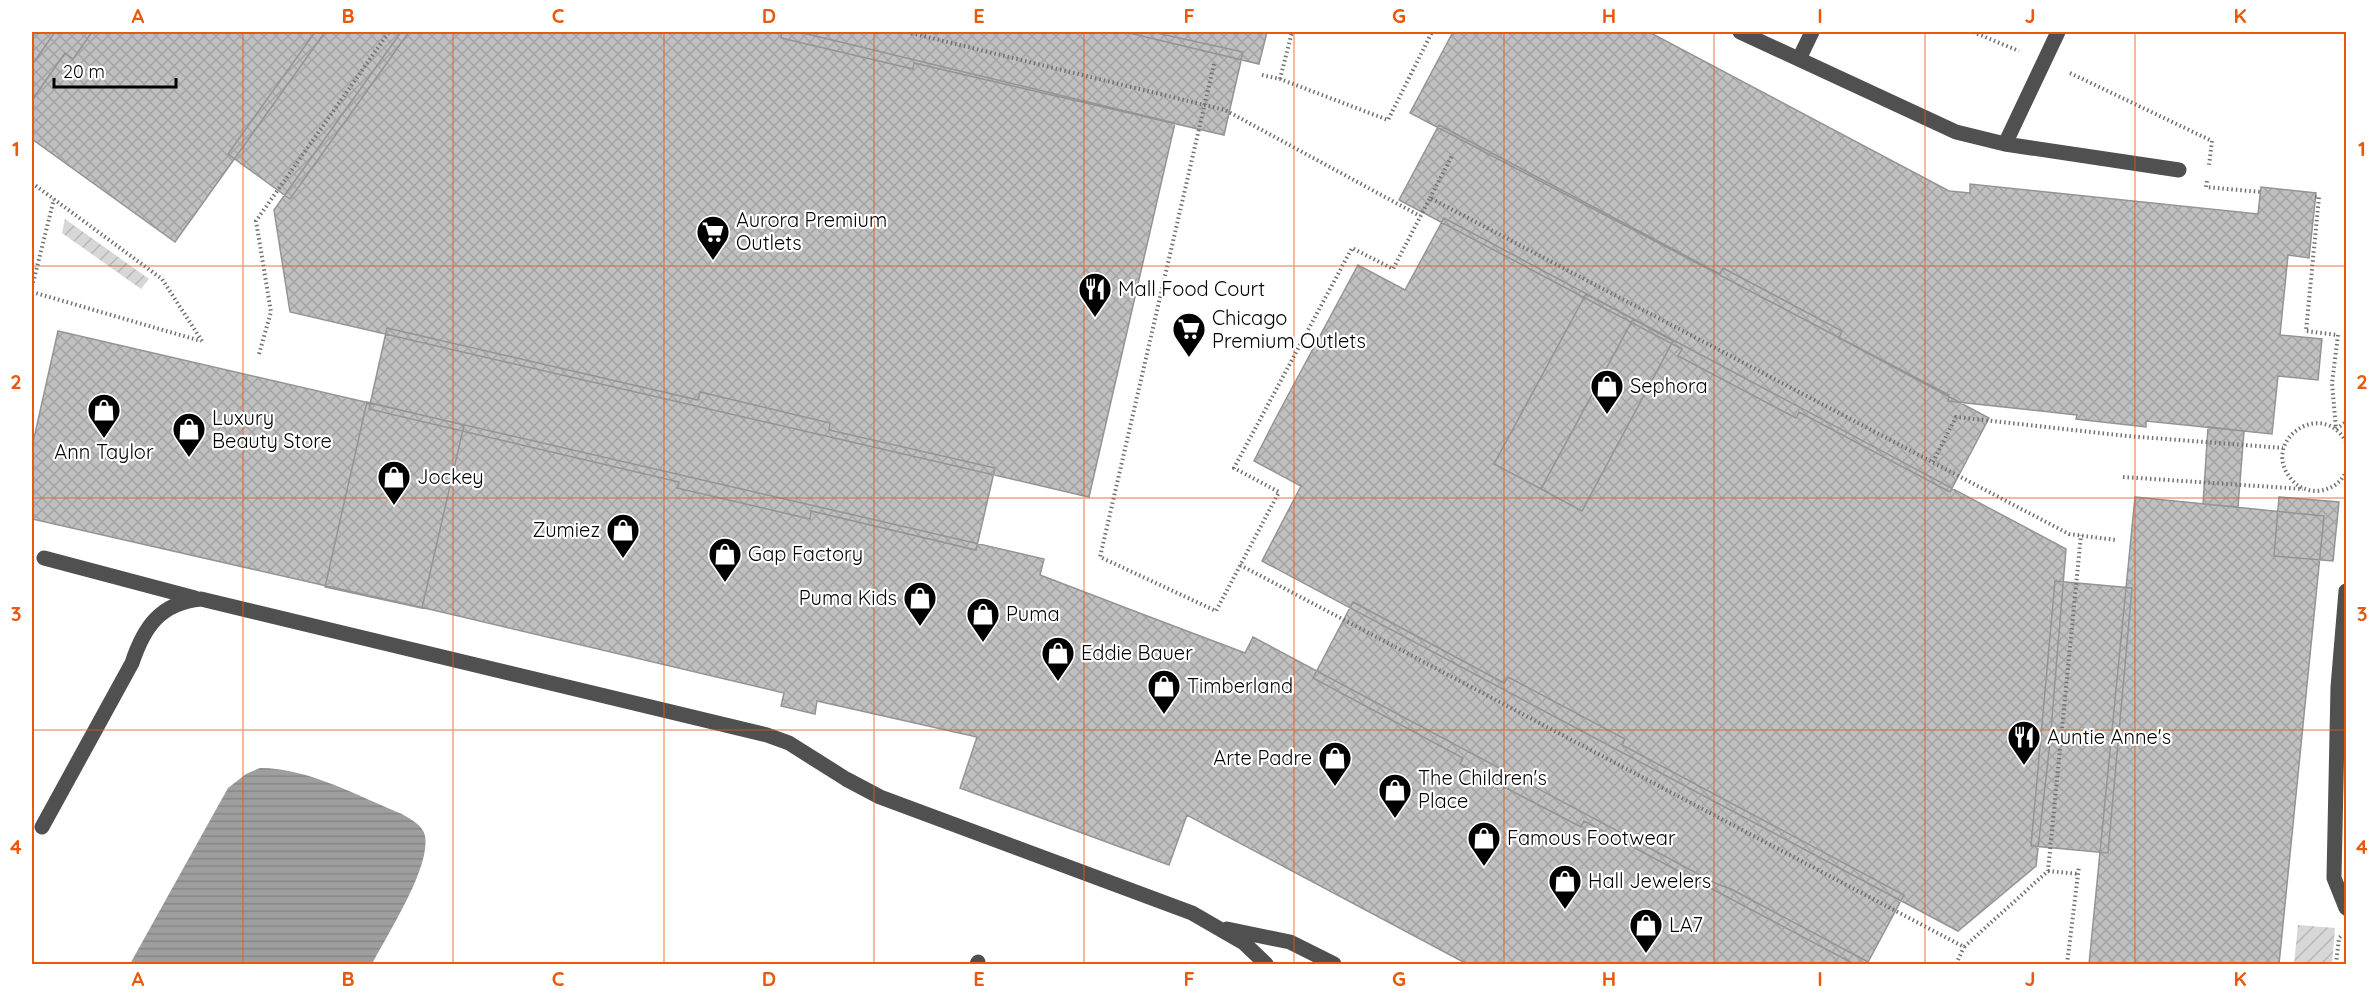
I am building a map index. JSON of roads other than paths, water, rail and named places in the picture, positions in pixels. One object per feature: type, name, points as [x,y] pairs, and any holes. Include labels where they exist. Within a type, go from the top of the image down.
[{"type":"lane","points":[[1740,32],[1956,132],[2005,144],[2179,170]]},
{"type":"lane","points":[[1799,59],[1812,32]]},
{"type":"lane","points":[[2005,144],[2058,32]]},
{"type":"lane","points":[[44,558],[201,599],[767,735],[789,743],[846,779],[880,797],[1181,909],[1222,928],[1244,943],[1266,964]]},
{"type":"lane","points":[[2346,591],[2334,878],[2346,908]]},
{"type":"lane","points":[[42,827],[132,663],[141,637],[170,606],[201,599]]},
{"type":"lane","points":[[1222,928],[1290,942],[1334,964]]},
{"type":"place","name":"Aurora Premium Outlets","points":[[713,261]]},
{"type":"place","name":"Mall Food Court","points":[[1095,318]]},
{"type":"place","name":"Chicago Premium Outlets","points":[[1189,358]]},
{"type":"place","name":"Sephora","points":[[1607,415]]},
{"type":"place","name":"Ann Taylor","points":[[104,439]]},
{"type":"place","name":"Luxury Beauty Store","points":[[189,458]]},
{"type":"place","name":"Jockey","points":[[394,506]]},
{"type":"place","name":"Zumiez","points":[[623,559]]},
{"type":"place","name":"Gap Factory","points":[[725,583]]},
{"type":"place","name":"Puma Kids","points":[[920,627]]},
{"type":"place","name":"Puma","points":[[983,643]]},
{"type":"place","name":"Eddie Bauer","points":[[1058,682]]},
{"type":"place","name":"Timberland","points":[[1164,715]]},
{"type":"place","name":"Auntie Anne's","points":[[2024,766]]},
{"type":"place","name":"Arte Padre","points":[[1335,787]]},
{"type":"place","name":"The Children's Place","points":[[1395,819]]},
{"type":"place","name":"Famous Footwear","points":[[1484,867]]},
{"type":"place","name":"Hall Jewelers","points":[[1565,910]]},
{"type":"place","name":"LA7","points":[[1646,954]]}]
